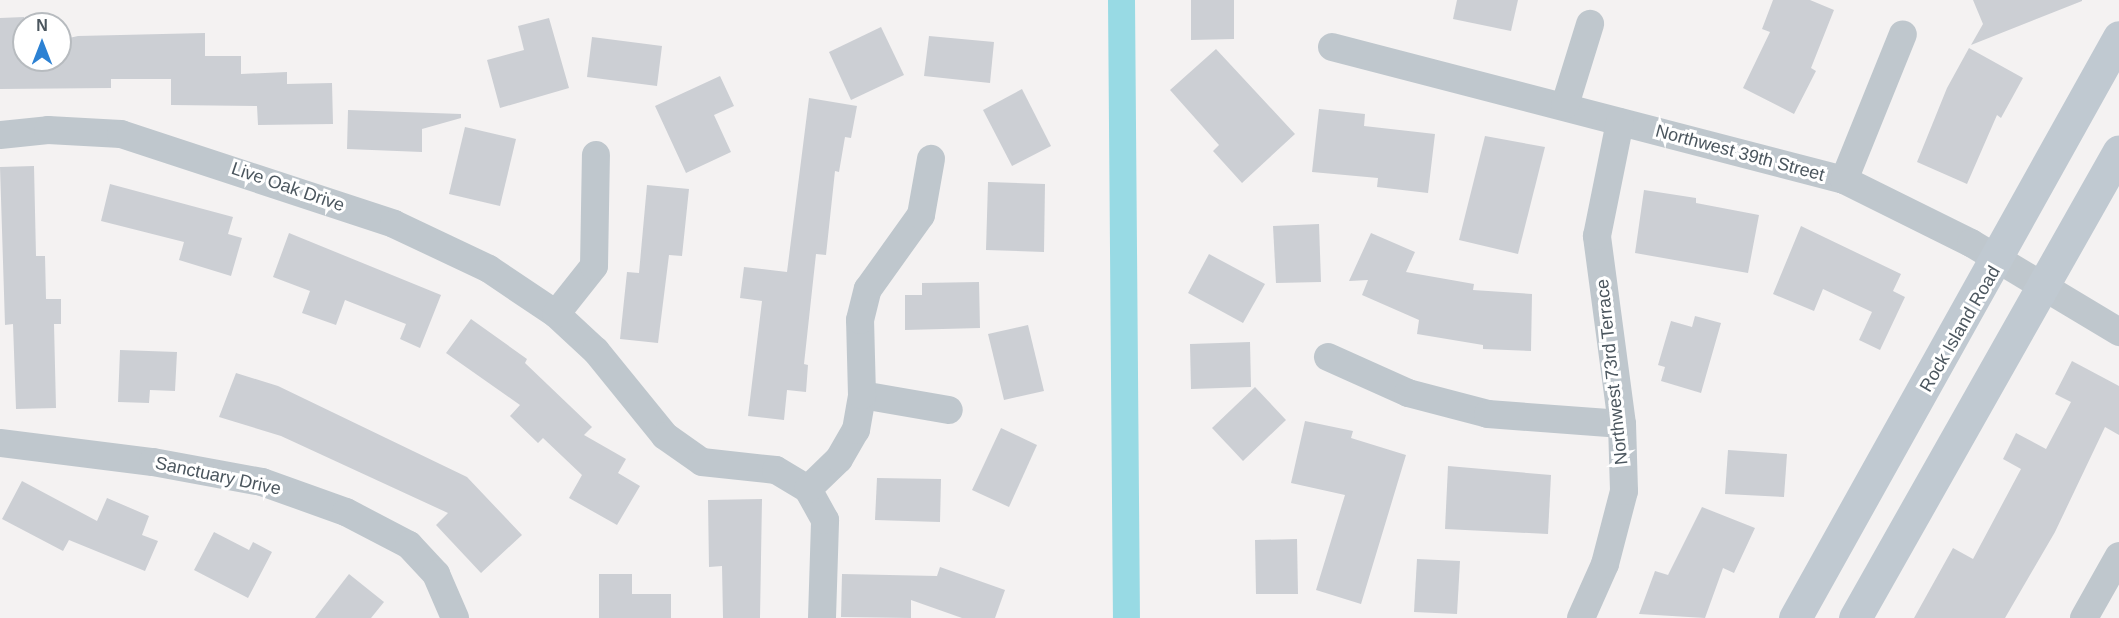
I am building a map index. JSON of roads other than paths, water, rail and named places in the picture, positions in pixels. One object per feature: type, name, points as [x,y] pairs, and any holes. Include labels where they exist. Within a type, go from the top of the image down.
[{"type":"main road","name":"Rock Island Road","points":[[1796,618],[1999,259],[2119,37]]},
{"type":"main road","points":[[1855,618],[2119,151]]},
{"type":"street","points":[[1565,105],[1590,24]]},
{"type":"street","points":[[1844,180],[1903,34]]},
{"type":"street","name":"Northwest 39th Street","points":[[1332,47],[1565,105],[1620,122],[1844,180],[1999,259],[2119,332]]},
{"type":"street","name":"Northwest 73rd Terrace","points":[[1581,618],[1605,564],[1624,491],[1622,424],[1597,236],[1620,122]]},
{"type":"street","name":"Live Oak Drive","points":[[0,135],[48,130],[121,134],[258,176],[394,224],[489,269],[556,314],[596,351],[665,436],[702,462],[776,470],[808,489]]},
{"type":"street","points":[[556,314],[594,266],[596,155]]},
{"type":"street","points":[[822,618],[825,520],[808,489],[839,459],[850,440],[862,395],[860,320],[868,288],[921,215],[931,159]]},
{"type":"street","points":[[1328,357],[1408,393],[1488,414],[1622,424]]},
{"type":"street","points":[[862,395],[949,410]]},
{"type":"street","name":"Sanctuary Drive","points":[[0,443],[153,462],[262,482],[346,512],[409,545],[436,574],[455,618]]},
{"type":"street","points":[[2084,618],[2119,556]]},
{"type":"waterway","points":[[1121,0],[1126,618]]}]
